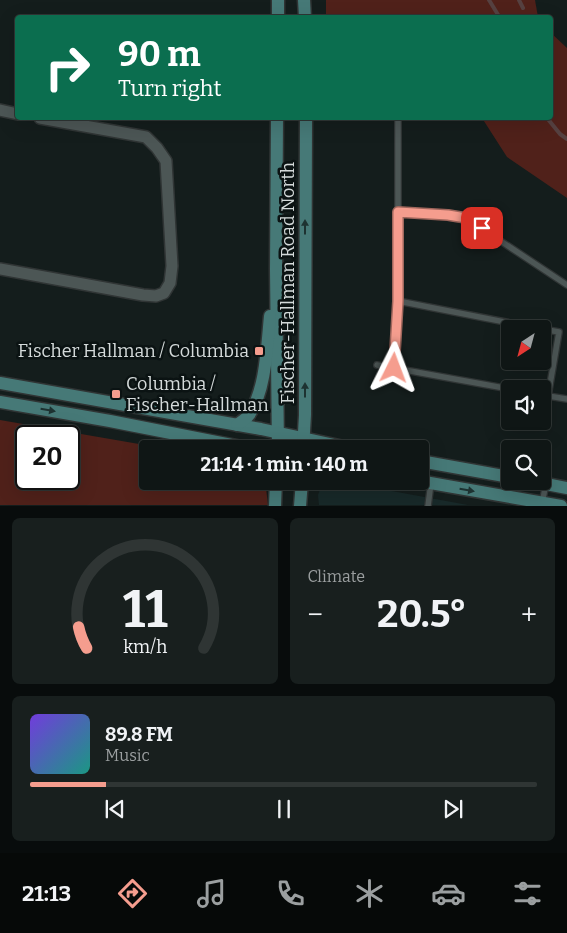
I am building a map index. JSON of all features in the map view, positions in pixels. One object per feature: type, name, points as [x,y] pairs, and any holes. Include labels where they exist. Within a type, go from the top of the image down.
[{"type":"main road","points":[[278,0],[278,15]]},
{"type":"main road","points":[[304,0],[305,15]]},
{"type":"main road","name":"Fischer-Hallman Road North","points":[[277,120],[276,270],[279,440]]},
{"type":"main road","name":"Fischer-Hallman Road North","points":[[303,440],[305,415],[306,120]]},
{"type":"main road","points":[[237,425],[247,418],[252,409],[262,379],[276,270]]},
{"type":"main road","points":[[0,383],[279,433],[294,440]]},
{"type":"main road","points":[[0,402],[206,440]]},
{"type":"main road","points":[[429,463],[501,475]]},
{"type":"main road","points":[[429,483],[561,506]]},
{"type":"main road","points":[[551,485],[567,488]]},
{"type":"main road","points":[[275,506],[276,490]]},
{"type":"main road","points":[[300,506],[301,490]]},
{"type":"street","points":[[0,110],[15,113]]},
{"type":"street","points":[[0,269],[142,295],[156,296],[164,293],[170,284],[172,266],[166,161],[157,148],[146,138],[51,120]]},
{"type":"lane","points":[[394,368],[398,301],[398,120]]},
{"type":"lane","points":[[398,212],[466,218],[567,285]]},
{"type":"lane","points":[[398,301],[501,321]]},
{"type":"lane","points":[[551,331],[559,332],[551,368]]},
{"type":"lane","points":[[377,365],[501,387]]},
{"type":"lane","points":[[551,396],[567,399]]},
{"type":"lane","points":[[426,490],[428,506]]},
{"type":"lane","points":[[542,504],[545,490]]},
{"type":"shaded area","points":[[326,0],[535,0],[538,15],[326,15]]},
{"type":"shaded area","points":[[553,35],[567,48],[567,198],[507,157],[483,120],[553,120]]},
{"type":"shaded area","points":[[0,420],[29,425],[15,425],[15,490],[80,490],[80,434],[139,444],[139,490],[266,490],[268,505],[0,505]]},
{"type":"shaded area","points":[[320,490],[386,490],[468,505],[319,505],[318,495]]},
{"type":"waterway","points":[[489,0],[498,15]]},
{"type":"waterway","points":[[519,0],[523,8]]},
{"type":"waterway","points":[[549,120],[560,134],[567,139]]},
{"type":"place","name":"Fischer Hallman / Columbia","points":[[259,351]]},
{"type":"place","name":"Columbia / Fischer-Hallman","points":[[116,394]]},
{"type":"route","points":[[394,368],[398,301],[398,212],[466,218],[482,228]]}]
